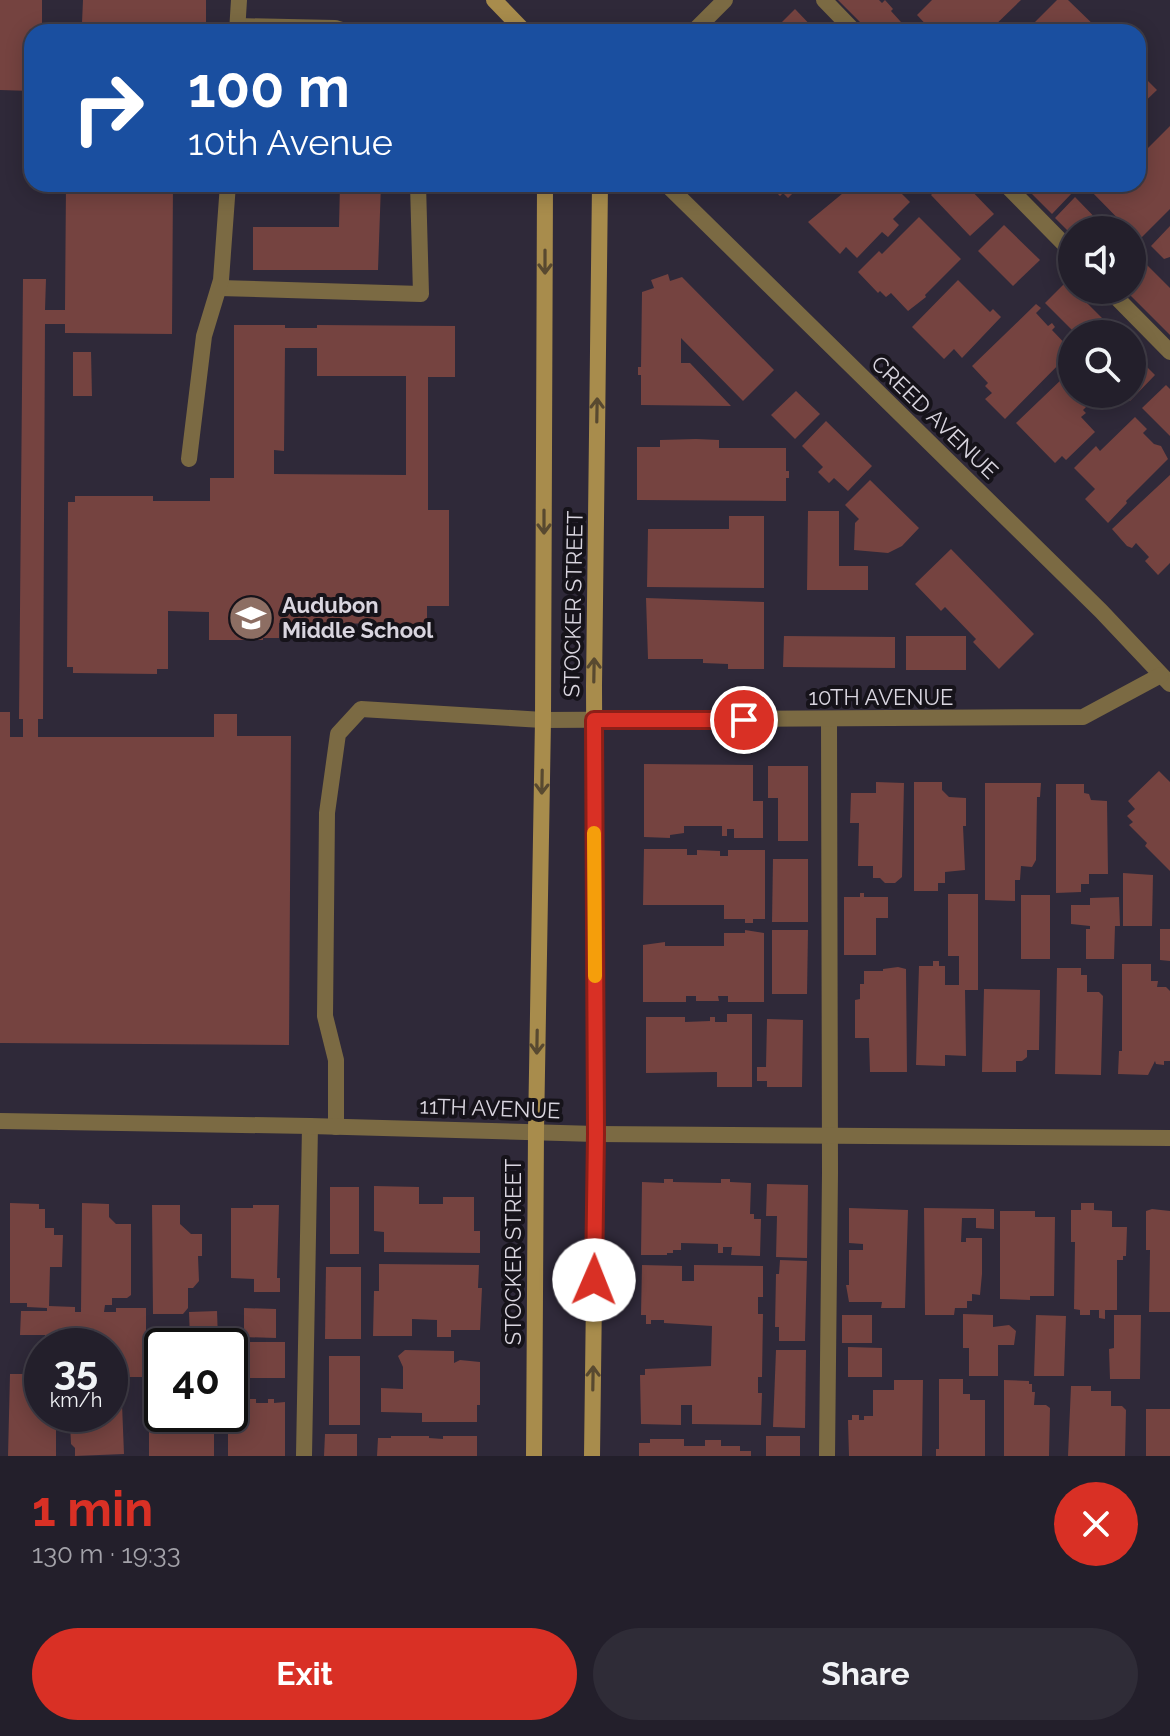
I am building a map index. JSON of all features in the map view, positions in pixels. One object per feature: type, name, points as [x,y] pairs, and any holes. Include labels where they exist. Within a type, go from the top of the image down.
[{"type":"street","points":[[237,24],[239,0]]},
{"type":"street","points":[[494,0],[517,24]]},
{"type":"street","points":[[701,24],[725,0]]},
{"type":"street","points":[[824,0],[847,24]]},
{"type":"street","points":[[189,459],[204,336],[219,288],[227,192]]},
{"type":"street","points":[[219,288],[421,294],[418,192]]},
{"type":"street","name":"STOCKER STREET","points":[[534,1456],[543,720],[545,192]]},
{"type":"street","name":"STOCKER STREET","points":[[592,1456],[596,1134],[594,720],[600,192]]},
{"type":"street","name":"CREED AVENUE","points":[[674,192],[1101,611],[1165,680]]},
{"type":"street","points":[[1013,192],[1058,238]]},
{"type":"street","points":[[1123,304],[1170,352]]},
{"type":"street","name":"10TH AVENUE","points":[[336,1127],[336,1060],[325,1016],[327,813],[338,734],[361,709],[543,720],[1083,717],[1165,680]]},
{"type":"street","points":[[827,1456],[829,719]]},
{"type":"street","name":"11TH AVENUE","points":[[0,1121],[596,1134],[1170,1138]]},
{"type":"street","points":[[304,1456],[310,1126]]},
{"type":"building","points":[[0,0],[42,0],[42,23],[82,23],[83,0],[206,0],[206,24],[24,24],[24,91],[0,90]]},
{"type":"building","points":[[838,0],[879,0],[882,3],[885,0],[903,24],[862,24]]},
{"type":"building","points":[[932,0],[1021,0],[996,24],[925,24],[917,15]]},
{"type":"building","points":[[1057,0],[1068,0],[1093,24],[1033,24]]},
{"type":"building","points":[[795,9],[809,24],[780,24]]},
{"type":"building","points":[[1146,79],[1157,90],[1146,100]]},
{"type":"building","points":[[1170,126],[1170,209],[1146,233],[1146,216],[1115,216],[1092,192],[1146,192],[1146,150]]},
{"type":"building","points":[[66,192],[173,192],[172,334],[65,333],[65,324],[45,324],[43,719],[38,719],[38,737],[214,737],[214,714],[237,714],[237,736],[291,736],[289,1045],[0,1043],[0,712],[10,712],[10,737],[23,737],[23,719],[19,719],[23,279],[46,279],[45,310],[65,310]]},
{"type":"building","points":[[340,192],[381,192],[378,270],[253,270],[253,227],[339,227]]},
{"type":"building","points":[[776,192],[794,192],[788,198],[783,193],[780,196]]},
{"type":"building","points":[[844,192],[900,192],[910,202],[893,219],[899,225],[888,237],[882,232],[857,258],[846,247],[840,254],[808,222]]},
{"type":"building","points":[[934,192],[973,192],[994,214],[970,236],[931,195]]},
{"type":"building","points":[[1030,192],[1072,193],[1052,214]]},
{"type":"building","points":[[1075,197],[1093,216],[1058,216],[1058,221],[1055,218]]},
{"type":"building","points":[[919,217],[961,259],[926,297],[908,311],[891,293],[886,297],[880,291],[878,293],[858,272],[879,251],[882,254]]},
{"type":"building","points":[[1004,225],[1040,260],[1013,286],[978,251]]},
{"type":"building","points":[[1170,226],[1170,257],[1164,259],[1151,246]]},
{"type":"building","points":[[1146,264],[1170,288],[1170,335],[1139,304],[1146,304]]},
{"type":"building","points":[[668,274],[670,281],[682,277],[774,370],[743,401],[681,338],[681,363],[690,363],[731,406],[641,405],[638,367],[641,367],[642,292],[654,288],[651,280]]},
{"type":"building","points":[[958,280],[990,312],[993,309],[1001,317],[962,358],[954,349],[944,359],[912,327]]},
{"type":"building","points":[[1058,290],[1058,304],[1088,304],[1104,320],[1062,320],[1045,303]]},
{"type":"building","points":[[1036,304],[1041,308],[1036,313],[1048,326],[1052,323],[1055,327],[1052,330],[1058,336],[1058,365],[1005,419],[985,399],[992,393],[985,386],[988,383],[972,366]]},
{"type":"building","points":[[234,325],[285,325],[285,328],[317,328],[317,325],[455,326],[455,377],[428,377],[428,510],[449,510],[449,606],[427,606],[427,624],[279,623],[279,638],[263,640],[209,640],[209,612],[168,611],[168,669],[157,669],[157,674],[73,673],[73,667],[67,667],[68,502],[75,502],[75,496],[153,496],[153,501],[210,501],[210,478],[234,478]],"holes":[[[285,348],[317,348],[317,376],[406,376],[406,475],[274,474],[274,450],[284,451]]]},
{"type":"building","points":[[73,352],[91,352],[92,396],[73,396]]},
{"type":"building","points":[[1146,366],[1155,375],[1146,384]]},
{"type":"building","points":[[1058,383],[1058,408],[1085,408],[1086,413],[1081,417],[1095,432],[1066,460],[1062,456],[1055,463],[1016,423]]},
{"type":"building","points":[[1166,385],[1170,389],[1170,436],[1142,408],[1146,408],[1146,404]]},
{"type":"building","points":[[796,391],[820,414],[795,439],[771,415]]},
{"type":"building","points":[[1135,417],[1147,429],[1143,433],[1154,444],[1161,446],[1168,459],[1108,523],[1085,499],[1095,489],[1074,468],[1096,446],[1100,451]]},
{"type":"building","points":[[826,421],[872,466],[848,491],[834,478],[829,483],[818,472],[823,467],[802,446]]},
{"type":"building","points":[[660,440],[719,440],[719,448],[786,448],[789,478],[786,478],[786,501],[637,500],[637,447],[660,447]]},
{"type":"building","points":[[1170,475],[1170,563],[1158,575],[1145,561],[1149,557],[1136,543],[1132,548],[1127,546],[1112,529]]},
{"type":"building","points":[[870,480],[919,528],[902,546],[888,553],[854,550],[855,523],[859,519],[845,505]]},
{"type":"building","points":[[808,511],[839,511],[839,566],[868,566],[868,590],[807,590]]},
{"type":"building","points":[[729,516],[764,516],[764,588],[647,587],[648,529],[729,529]]},
{"type":"building","points":[[951,549],[1034,634],[999,669],[945,607],[941,611],[915,584]]},
{"type":"building","points":[[646,598],[764,602],[764,669],[728,669],[728,664],[703,663],[703,659],[648,659]]},
{"type":"building","points":[[784,636],[895,637],[895,668],[783,667]]},
{"type":"building","points":[[906,636],[966,636],[966,670],[906,670]]},
{"type":"building","points":[[644,764],[753,765],[753,801],[763,801],[763,838],[734,838],[734,829],[727,829],[727,836],[722,836],[722,826],[684,826],[684,833],[670,835],[670,838],[644,837]]},
{"type":"building","points":[[768,766],[808,766],[808,841],[778,841],[778,798],[768,798]]},
{"type":"building","points":[[1159,771],[1170,782],[1170,871],[1145,846],[1147,843],[1129,825],[1133,822],[1127,816],[1135,809],[1128,801]]},
{"type":"building","points":[[876,782],[904,783],[902,877],[895,883],[873,878],[873,866],[858,866],[859,823],[850,823],[851,793],[876,793]]},
{"type":"building","points":[[914,782],[942,782],[942,790],[949,797],[966,798],[966,826],[963,826],[965,870],[945,872],[945,883],[938,883],[938,891],[914,891]]},
{"type":"building","points":[[985,783],[1041,783],[1040,797],[1037,797],[1036,860],[1032,867],[1021,866],[1020,880],[1015,880],[1015,901],[985,900]]},
{"type":"building","points":[[1056,784],[1084,784],[1084,793],[1089,794],[1091,800],[1107,801],[1108,874],[1089,874],[1089,884],[1081,884],[1081,892],[1056,893]]},
{"type":"building","points":[[644,849],[687,849],[687,855],[697,855],[697,850],[720,851],[720,856],[728,856],[728,850],[765,850],[765,919],[745,923],[745,919],[724,919],[724,905],[643,905]]},
{"type":"building","points":[[773,859],[808,859],[808,922],[772,922]]},
{"type":"building","points":[[1123,873],[1153,875],[1152,926],[1123,926]]},
{"type":"building","points":[[860,893],[864,893],[864,897],[888,897],[888,918],[876,918],[876,955],[844,955],[844,897],[860,897]]},
{"type":"building","points":[[948,894],[978,894],[978,990],[965,990],[966,1056],[945,1055],[945,1066],[916,1065],[919,966],[933,966],[933,961],[939,961],[939,966],[945,966],[945,985],[959,985],[959,956],[948,956]]},
{"type":"building","points":[[1021,895],[1050,895],[1050,959],[1021,959]]},
{"type":"building","points":[[1119,897],[1120,926],[1115,926],[1114,959],[1086,959],[1086,929],[1090,926],[1071,924],[1071,905],[1090,905],[1090,898]]},
{"type":"building","points":[[1160,929],[1170,929],[1170,961],[1160,960]]},
{"type":"building","points":[[745,930],[764,933],[764,1002],[728,1002],[728,996],[718,996],[719,1001],[696,1001],[696,996],[686,996],[686,1002],[643,1002],[643,945],[665,942],[665,946],[724,946],[724,933],[745,933]]},
{"type":"building","points":[[772,930],[808,930],[807,994],[772,994]]},
{"type":"building","points":[[1122,964],[1151,964],[1151,981],[1158,981],[1157,987],[1166,987],[1170,991],[1170,1061],[1164,1061],[1164,1065],[1155,1061],[1148,1075],[1118,1074],[1119,1051],[1122,1051]]},
{"type":"building","points":[[1057,968],[1081,968],[1081,975],[1087,975],[1087,992],[1099,992],[1103,996],[1101,1075],[1055,1074]]},
{"type":"building","points":[[906,969],[907,1072],[870,1072],[869,1038],[855,1038],[855,1000],[860,999],[864,971]]},
{"type":"building","points":[[984,989],[1040,990],[1039,1050],[1027,1050],[1027,1057],[1016,1061],[1016,1072],[982,1072]]},
{"type":"building","points":[[727,1014],[752,1014],[752,1087],[717,1087],[717,1072],[646,1073],[646,1017],[685,1017],[685,1022],[710,1021],[710,1017],[715,1017],[715,1022],[727,1022]]},
{"type":"building","points":[[767,1019],[803,1020],[802,1087],[767,1087],[767,1081],[757,1081],[757,1067],[766,1067]]},
{"type":"building","points":[[664,1179],[721,1183],[721,1179],[730,1179],[730,1182],[751,1183],[750,1214],[754,1214],[754,1219],[761,1219],[760,1256],[731,1255],[732,1247],[723,1247],[723,1253],[718,1253],[718,1244],[681,1243],[681,1250],[673,1250],[667,1255],[641,1255],[642,1182],[664,1183]]},
{"type":"building","points":[[767,1184],[808,1185],[807,1258],[776,1257],[777,1216],[766,1216]]},
{"type":"building","points":[[374,1186],[419,1187],[419,1204],[443,1204],[443,1197],[474,1197],[474,1231],[480,1231],[480,1253],[384,1252],[384,1232],[374,1231]]},
{"type":"building","points":[[330,1187],[359,1187],[359,1254],[330,1254]]},
{"type":"building","points":[[10,1203],[39,1204],[39,1209],[45,1209],[45,1228],[54,1228],[54,1235],[63,1235],[62,1267],[50,1267],[49,1306],[75,1307],[75,1312],[81,1312],[82,1203],[109,1204],[109,1217],[116,1224],[131,1224],[131,1295],[112,1298],[112,1305],[105,1305],[104,1312],[116,1312],[116,1308],[146,1308],[144,1377],[128,1377],[128,1328],[24,1328],[24,1335],[20,1335],[21,1311],[47,1311],[47,1308],[10,1303]]},
{"type":"building","points":[[1081,1203],[1094,1203],[1094,1210],[1112,1211],[1112,1227],[1127,1227],[1126,1256],[1123,1260],[1117,1260],[1117,1310],[1105,1310],[1105,1319],[1099,1318],[1099,1310],[1090,1310],[1090,1315],[1080,1315],[1080,1310],[1074,1309],[1075,1242],[1071,1242],[1071,1210],[1081,1210]]},
{"type":"building","points":[[152,1205],[180,1205],[180,1224],[191,1234],[202,1234],[202,1256],[198,1256],[199,1281],[193,1288],[188,1288],[188,1308],[183,1314],[153,1314]]},
{"type":"building","points":[[253,1205],[279,1205],[277,1278],[280,1278],[280,1292],[254,1292],[254,1279],[231,1278],[231,1208],[253,1208]]},
{"type":"building","points":[[849,1208],[908,1210],[905,1308],[881,1308],[882,1302],[849,1302],[846,1285],[849,1285],[849,1250],[863,1250],[863,1244],[849,1243]]},
{"type":"building","points":[[924,1208],[994,1209],[994,1229],[976,1228],[976,1218],[962,1218],[961,1242],[966,1242],[966,1238],[982,1238],[982,1274],[980,1295],[972,1294],[967,1308],[955,1308],[954,1315],[925,1315]]},
{"type":"building","points":[[1000,1211],[1035,1211],[1035,1217],[1055,1217],[1054,1296],[1030,1296],[1030,1300],[1000,1299]]},
{"type":"building","points":[[1146,1211],[1170,1211],[1170,1312],[1149,1312],[1150,1250],[1146,1250]]},
{"type":"building","points":[[780,1260],[807,1261],[805,1341],[779,1341],[779,1327],[775,1327],[776,1274],[779,1274]]},
{"type":"building","points":[[379,1264],[479,1265],[478,1288],[482,1288],[480,1330],[451,1330],[451,1337],[437,1337],[437,1320],[412,1319],[412,1336],[373,1336],[374,1291],[379,1291]]},
{"type":"building","points":[[642,1265],[682,1266],[682,1281],[694,1281],[694,1265],[763,1266],[763,1297],[758,1297],[758,1314],[763,1314],[762,1377],[758,1377],[758,1393],[762,1393],[761,1425],[692,1424],[692,1405],[681,1405],[681,1425],[641,1424],[640,1375],[645,1375],[645,1369],[711,1366],[712,1326],[664,1323],[664,1320],[651,1320],[651,1324],[646,1324],[646,1315],[641,1315]]},
{"type":"building","points":[[326,1267],[361,1267],[361,1339],[325,1339]]},
{"type":"building","points":[[244,1308],[276,1309],[276,1338],[248,1337],[248,1328],[244,1328]]},
{"type":"building","points":[[217,1311],[218,1328],[190,1328],[189,1312]]},
{"type":"building","points":[[963,1314],[993,1315],[993,1327],[1009,1325],[1016,1331],[1014,1345],[998,1345],[998,1376],[969,1376],[969,1348],[963,1348]]},
{"type":"building","points":[[842,1315],[872,1315],[872,1343],[842,1343]]},
{"type":"building","points":[[1036,1315],[1066,1316],[1064,1376],[1034,1376]]},
{"type":"building","points":[[1114,1315],[1141,1315],[1140,1379],[1110,1379],[1109,1349],[1114,1348]]},
{"type":"building","points":[[248,1342],[285,1342],[285,1378],[248,1378]]},
{"type":"building","points":[[848,1347],[882,1348],[882,1377],[848,1377]]},
{"type":"building","points":[[405,1350],[454,1351],[454,1363],[460,1360],[480,1362],[477,1422],[422,1422],[422,1413],[381,1412],[381,1388],[403,1389],[403,1367],[398,1356]]},
{"type":"building","points":[[776,1350],[806,1350],[805,1428],[773,1427]]},
{"type":"building","points":[[329,1356],[360,1356],[360,1425],[329,1425]]},
{"type":"building","points":[[10,1374],[24,1374],[24,1432],[56,1432],[56,1456],[8,1456]]},
{"type":"building","points":[[939,1379],[963,1379],[963,1394],[970,1394],[970,1400],[985,1400],[985,1456],[936,1456],[936,1449],[939,1449]]},
{"type":"building","points":[[894,1380],[923,1380],[922,1456],[849,1456],[848,1420],[852,1420],[852,1415],[859,1415],[859,1420],[864,1420],[864,1416],[873,1416],[873,1390],[894,1390]]},
{"type":"building","points":[[1004,1380],[1029,1381],[1032,1392],[1035,1392],[1034,1405],[1050,1408],[1049,1456],[1004,1456]]},
{"type":"building","points":[[1071,1386],[1091,1386],[1091,1391],[1111,1391],[1111,1406],[1122,1406],[1126,1410],[1125,1456],[1068,1456]]},
{"type":"building","points":[[248,1399],[256,1399],[256,1403],[268,1403],[268,1399],[274,1399],[274,1403],[285,1402],[285,1456],[228,1456],[228,1432],[248,1432]]},
{"type":"building","points":[[1146,1409],[1170,1409],[1170,1456],[1146,1456]]},
{"type":"building","points":[[70,1432],[123,1432],[124,1454],[75,1456],[75,1448],[71,1444]]},
{"type":"building","points":[[149,1432],[214,1432],[214,1456],[149,1456]]},
{"type":"building","points":[[325,1434],[357,1434],[357,1456],[324,1456]]},
{"type":"building","points":[[443,1436],[477,1436],[477,1456],[377,1456],[378,1438],[443,1439]]},
{"type":"building","points":[[766,1436],[800,1436],[800,1456],[766,1456]]},
{"type":"building","points":[[650,1439],[684,1439],[684,1446],[705,1446],[705,1440],[721,1440],[721,1446],[740,1446],[740,1451],[751,1451],[751,1456],[639,1456],[639,1443],[650,1443]]},
{"type":"slow traffic","points":[[594,833],[595,976]]},
{"type":"place","name":"Audubon Middle School","points":[[251,618]]},
{"type":"route","points":[[594,1280],[594,720],[744,720]]}]
